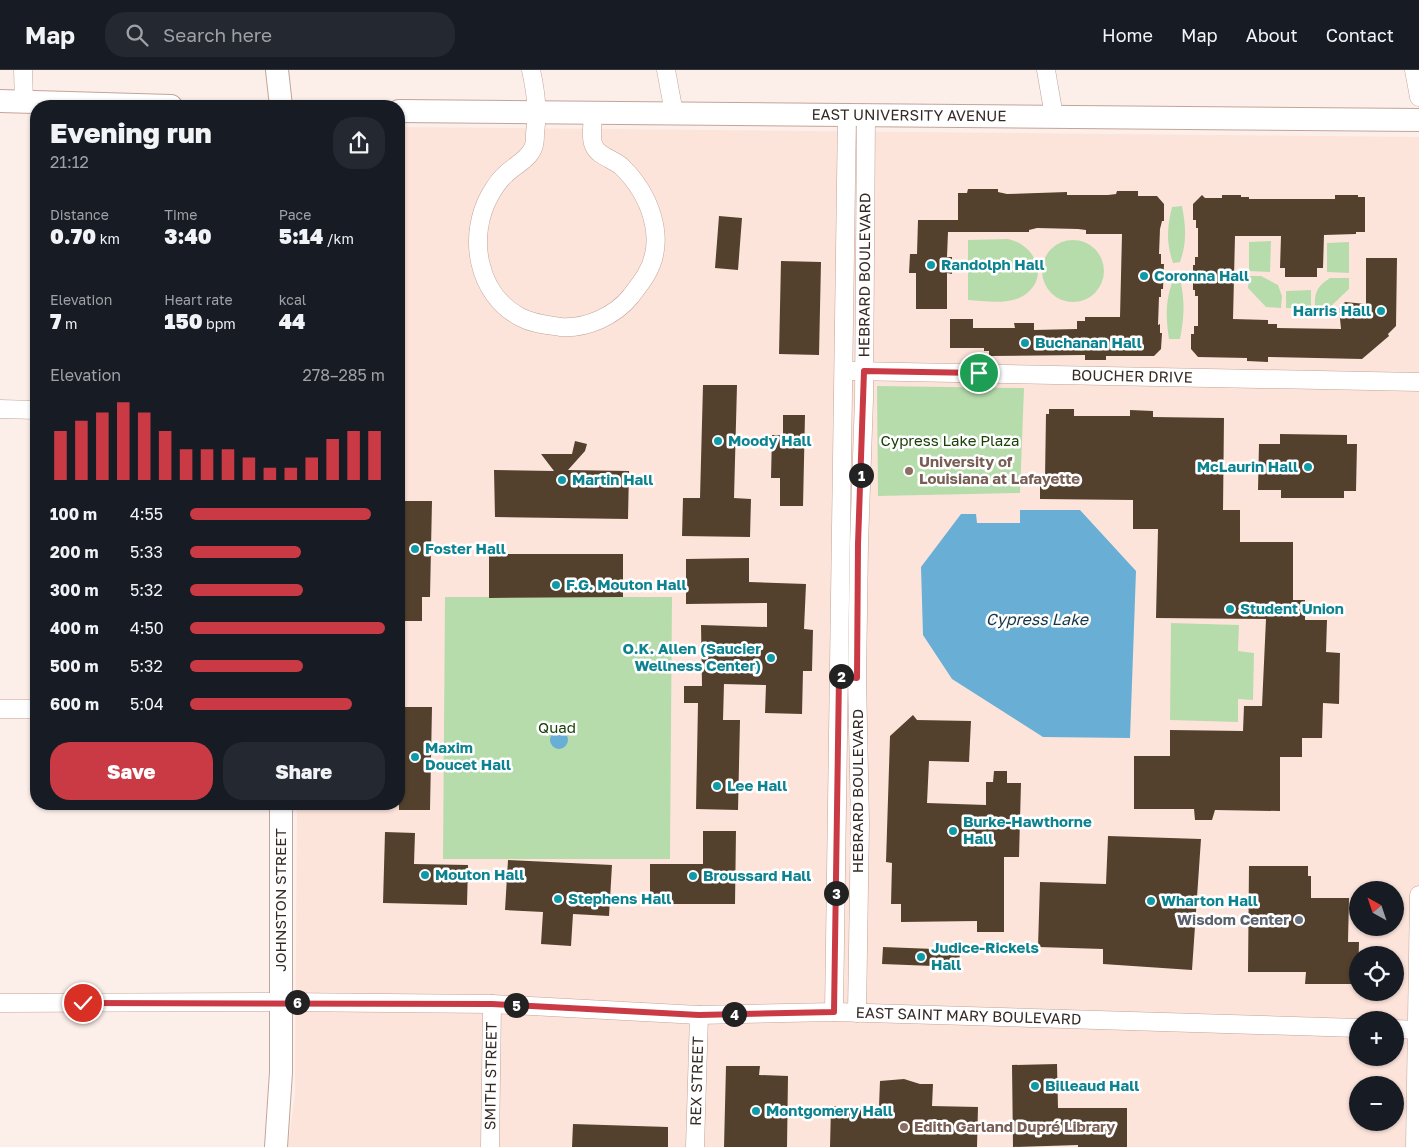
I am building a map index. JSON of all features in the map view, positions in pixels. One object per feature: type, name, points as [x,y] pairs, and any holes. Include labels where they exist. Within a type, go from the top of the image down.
[{"type":"main road","points":[[277,70],[280,100]]},
{"type":"main road","points":[[0,101],[30,102]]},
{"type":"main road","name":"EAST UNIVERSITY AVENUE","points":[[405,111],[1419,120]]},
{"type":"main road","name":"JOHNSTON STREET","points":[[276,1147],[281,1072],[281,810]]},
{"type":"street","points":[[23,70],[24,102]]},
{"type":"street","points":[[531,70],[538,112],[534,147],[527,158],[505,175],[490,195],[480,217],[477,239],[479,261],[487,282],[501,301],[520,317],[542,324],[565,327],[606,318],[627,301],[647,274],[655,250],[656,225],[640,188],[615,161],[600,153],[594,145],[593,112]]},
{"type":"street","points":[[666,70],[674,113]]},
{"type":"street","points":[[1046,70],[1054,116]]},
{"type":"street","points":[[1414,70],[1419,97]]},
{"type":"street","name":"HEBRARD BOULEVARD","points":[[834,1012],[846,222],[856,114]]},
{"type":"street","name":"HEBRARD BOULEVARD","points":[[856,114],[867,222],[858,544],[859,905],[857,1012]]},
{"type":"street","points":[[846,222],[867,222]]},
{"type":"street","name":"BOUCHER DRIVE","points":[[844,370],[1419,382]]},
{"type":"street","points":[[0,409],[30,410]]},
{"type":"street","points":[[839,676],[857,678]]},
{"type":"street","points":[[0,709],[30,709]]},
{"type":"street","points":[[1415,1147],[1419,895]]},
{"type":"street","points":[[836,904],[859,905]]},
{"type":"street","name":"EAST SAINT MARY BOULEVARD","points":[[0,1003],[280,1002],[492,1004],[699,1015],[857,1012],[1349,1028]]},
{"type":"street","name":"SMITH STREET","points":[[490,1147],[492,1004]]},
{"type":"street","name":"REX STREET","points":[[695,1147],[699,1015]]},
{"type":"street","points":[[1404,1029],[1418,1030]]},
{"type":"shaded area","name":"University of Louisiana at Lafayette","points":[[405,127],[1419,137],[1419,1147],[288,1147],[295,1093],[297,810],[405,810]]},
{"type":"green space","points":[[1182,206],[1185,228],[1184,248],[1180,262],[1173,263],[1168,242],[1169,221],[1172,207]]},
{"type":"green space","points":[[1008,239],[1018,242],[1026,248],[1036,263],[1038,272],[1032,289],[1023,296],[1010,301],[968,300],[968,240]]},
{"type":"green space","points":[[1073,240],[1085,243],[1095,249],[1101,259],[1104,271],[1101,283],[1095,293],[1085,299],[1073,302],[1061,299],[1051,293],[1045,283],[1042,271],[1045,259],[1051,249],[1061,243]]},
{"type":"green space","points":[[1271,241],[1270,272],[1249,271],[1249,242]]},
{"type":"green space","points":[[1349,242],[1349,273],[1327,272],[1327,243]]},
{"type":"green space","points":[[1249,276],[1261,276],[1278,285],[1282,296],[1281,308],[1266,307],[1248,288]]},
{"type":"green space","points":[[1330,278],[1349,278],[1349,289],[1329,308],[1315,308],[1317,290]]},
{"type":"green space","points":[[1172,283],[1181,283],[1184,311],[1180,339],[1169,339],[1167,325],[1168,297]]},
{"type":"green space","points":[[1311,290],[1311,308],[1286,308],[1286,291]]},
{"type":"green space","name":"Cypress Lake Plaza","points":[[877,386],[1024,388],[1020,493],[878,496]]},
{"type":"green space","name":"Quad","points":[[445,597],[672,597],[670,859],[443,859]]},
{"type":"green space","points":[[1171,623],[1239,625],[1238,651],[1254,653],[1253,700],[1238,699],[1238,722],[1170,720]]},
{"type":"water","name":"Cypress Lake","points":[[1020,510],[1080,510],[1136,571],[1130,738],[1043,737],[952,679],[923,635],[921,567],[961,514],[976,514],[977,523],[1020,523]]},
{"type":"water","points":[[555,731],[563,731],[568,736],[566,747],[555,749],[550,744],[550,736]]},
{"type":"building","name":"Coronna Hall","points":[[968,189],[998,189],[998,192],[1007,194],[1067,192],[1067,195],[1108,195],[1116,194],[1117,191],[1138,191],[1138,196],[1157,196],[1164,204],[1164,221],[1162,221],[1160,229],[1159,254],[1161,254],[1161,264],[1164,264],[1163,289],[1161,289],[1161,297],[1159,297],[1158,325],[1160,324],[1160,333],[1162,333],[1161,349],[1154,356],[1106,356],[1106,360],[1085,360],[1085,355],[989,356],[989,351],[984,351],[984,348],[950,348],[950,319],[973,319],[973,328],[1015,328],[1014,323],[1034,323],[1034,330],[1077,329],[1077,321],[1085,321],[1085,317],[1120,317],[1122,234],[1086,234],[1086,230],[1078,229],[1037,228],[1029,230],[1029,232],[948,232],[947,257],[952,257],[952,274],[947,273],[947,309],[916,309],[916,273],[909,273],[910,254],[917,254],[918,220],[958,220],[958,193],[967,193]]},
{"type":"building","points":[[1202,195],[1205,198],[1222,198],[1222,195],[1241,195],[1241,197],[1249,197],[1249,199],[1335,199],[1335,195],[1358,195],[1358,197],[1365,197],[1365,232],[1324,235],[1323,268],[1317,268],[1317,277],[1285,277],[1285,268],[1280,268],[1281,236],[1235,236],[1233,319],[1268,320],[1268,324],[1277,324],[1277,328],[1341,329],[1339,308],[1345,302],[1366,304],[1366,258],[1397,258],[1396,326],[1388,334],[1389,336],[1362,359],[1268,357],[1268,362],[1247,361],[1247,358],[1198,357],[1191,349],[1191,334],[1194,334],[1194,326],[1198,326],[1198,296],[1195,296],[1195,290],[1193,290],[1193,265],[1195,265],[1195,257],[1198,257],[1198,228],[1196,228],[1196,220],[1193,220],[1193,204]]},
{"type":"building","points":[[719,216],[742,218],[738,270],[715,268]]},
{"type":"building","points":[[781,261],[821,262],[819,355],[779,354]]},
{"type":"building","name":"Moody Hall","points":[[703,385],[737,385],[734,498],[751,499],[750,537],[682,536],[683,498],[700,498]]},
{"type":"building","name":"Student Union","points":[[1049,409],[1074,409],[1074,416],[1130,416],[1130,410],[1153,411],[1153,417],[1224,418],[1223,510],[1240,510],[1240,542],[1293,542],[1293,600],[1305,600],[1305,620],[1327,620],[1326,652],[1340,653],[1339,704],[1323,703],[1322,738],[1302,738],[1302,757],[1280,757],[1280,811],[1215,810],[1212,820],[1195,820],[1194,809],[1134,809],[1134,756],[1170,756],[1170,730],[1243,731],[1244,706],[1262,706],[1266,619],[1156,618],[1158,529],[1133,529],[1133,500],[1040,499],[1040,479],[1045,478],[1046,414],[1049,414]]},
{"type":"building","points":[[783,415],[805,415],[803,506],[780,506],[780,478],[771,478],[772,435],[783,435]]},
{"type":"building","name":"McLaurin Hall","points":[[1280,434],[1347,435],[1347,444],[1357,444],[1356,491],[1344,491],[1344,498],[1281,498],[1281,490],[1258,490],[1259,444],[1280,444]]},
{"type":"building","name":"Martin Hall","points":[[575,441],[587,444],[585,451],[568,470],[629,471],[628,519],[495,517],[494,470],[554,471],[541,454],[572,454]]},
{"type":"building","name":"Foster Hall","points":[[405,501],[432,501],[430,597],[422,597],[422,621],[405,621]]},
{"type":"building","name":"F.G. Mouton Hall","points":[[489,554],[623,554],[623,597],[489,598]]},
{"type":"building","points":[[749,558],[749,582],[806,584],[804,629],[813,630],[812,671],[803,671],[802,714],[765,713],[766,685],[724,684],[723,720],[740,720],[738,810],[696,809],[698,703],[684,703],[684,686],[702,686],[701,625],[767,627],[767,603],[686,604],[686,559]]},
{"type":"building","name":"Maxim Doucet Hall","points":[[405,707],[432,707],[430,810],[405,810]]},
{"type":"building","name":"Burke-Hawthorne Hall","points":[[913,715],[917,720],[971,721],[969,762],[929,761],[927,803],[986,805],[986,782],[993,782],[994,771],[1007,771],[1007,783],[1021,783],[1019,857],[1004,857],[1004,932],[977,932],[977,921],[901,922],[901,904],[891,904],[892,863],[886,862],[890,736]]},
{"type":"building","name":"Broussard Hall","points":[[703,831],[736,831],[735,904],[650,904],[650,864],[703,864]]},
{"type":"building","name":"Mouton Hall","points":[[385,832],[415,833],[414,864],[468,865],[467,905],[383,903]]},
{"type":"building","name":"Wharton Hall","points":[[1108,836],[1201,839],[1192,970],[1103,964],[1103,949],[1038,947],[1040,882],[1106,884]]},
{"type":"building","name":"Stephens Hall","points":[[508,860],[612,865],[609,916],[573,914],[571,946],[541,944],[543,912],[505,910]]},
{"type":"building","name":"Wisdom Center","points":[[1249,866],[1308,866],[1308,876],[1311,876],[1311,898],[1349,898],[1348,942],[1359,942],[1359,946],[1349,946],[1349,984],[1305,984],[1306,972],[1248,972]]},
{"type":"building","name":"Judice-Rickels Hall","points":[[883,947],[960,950],[959,967],[882,964]]},
{"type":"building","name":"Billeaud Hall","points":[[1057,1064],[1058,1108],[1127,1108],[1127,1147],[1078,1147],[1078,1145],[1013,1147],[1012,1065]]},
{"type":"building","name":"Montgomery Hall","points":[[726,1066],[760,1066],[759,1075],[788,1076],[787,1147],[724,1147]]},
{"type":"building","name":"Edith Garland Dupré Library","points":[[904,1079],[920,1084],[933,1084],[932,1106],[978,1107],[977,1147],[830,1147],[831,1106],[879,1107],[880,1081]]},
{"type":"building","points":[[573,1124],[668,1127],[668,1147],[572,1147]]},
{"type":"place","name":"Randolph Hall","points":[[931,265]]},
{"type":"place","name":"Coronna Hall","points":[[1144,276]]},
{"type":"place","name":"Harris Hall","points":[[1381,311]]},
{"type":"place","name":"Buchanan Hall","points":[[1025,343]]},
{"type":"place","name":"Moody Hall","points":[[718,441]]},
{"type":"place","name":"McLaurin Hall","points":[[1308,467]]},
{"type":"place","name":"University of Louisiana at Lafayette","points":[[909,471]]},
{"type":"place","name":"Martin Hall","points":[[562,480]]},
{"type":"place","name":"Foster Hall","points":[[415,549]]},
{"type":"place","name":"F.G. Mouton Hall","points":[[556,585]]},
{"type":"place","name":"Student Union","points":[[1230,609]]},
{"type":"place","name":"O.K. Allen (Saucier Wellness Center)","points":[[771,658]]},
{"type":"place","name":"Maxim Doucet Hall","points":[[415,757]]},
{"type":"place","name":"Lee Hall","points":[[717,786]]},
{"type":"place","name":"Burke-Hawthorne Hall","points":[[953,831]]},
{"type":"place","name":"Mouton Hall","points":[[425,875]]},
{"type":"place","name":"Broussard Hall","points":[[693,876]]},
{"type":"place","name":"Stephens Hall","points":[[558,899]]},
{"type":"place","name":"Wharton Hall","points":[[1151,901]]},
{"type":"place","name":"Wisdom Center","points":[[1299,920]]},
{"type":"place","name":"Judice-Rickels Hall","points":[[921,957]]},
{"type":"place","name":"Billeaud Hall","points":[[1035,1086]]},
{"type":"place","name":"Montgomery Hall","points":[[756,1111]]},
{"type":"place","name":"Edith Garland Dupré Library","points":[[904,1127]]},
{"type":"route","points":[[83,1003],[300,1002],[492,1004],[676,1012],[699,1015],[834,1012],[839,676],[857,678],[858,544],[864,371],[979,373]]}]
